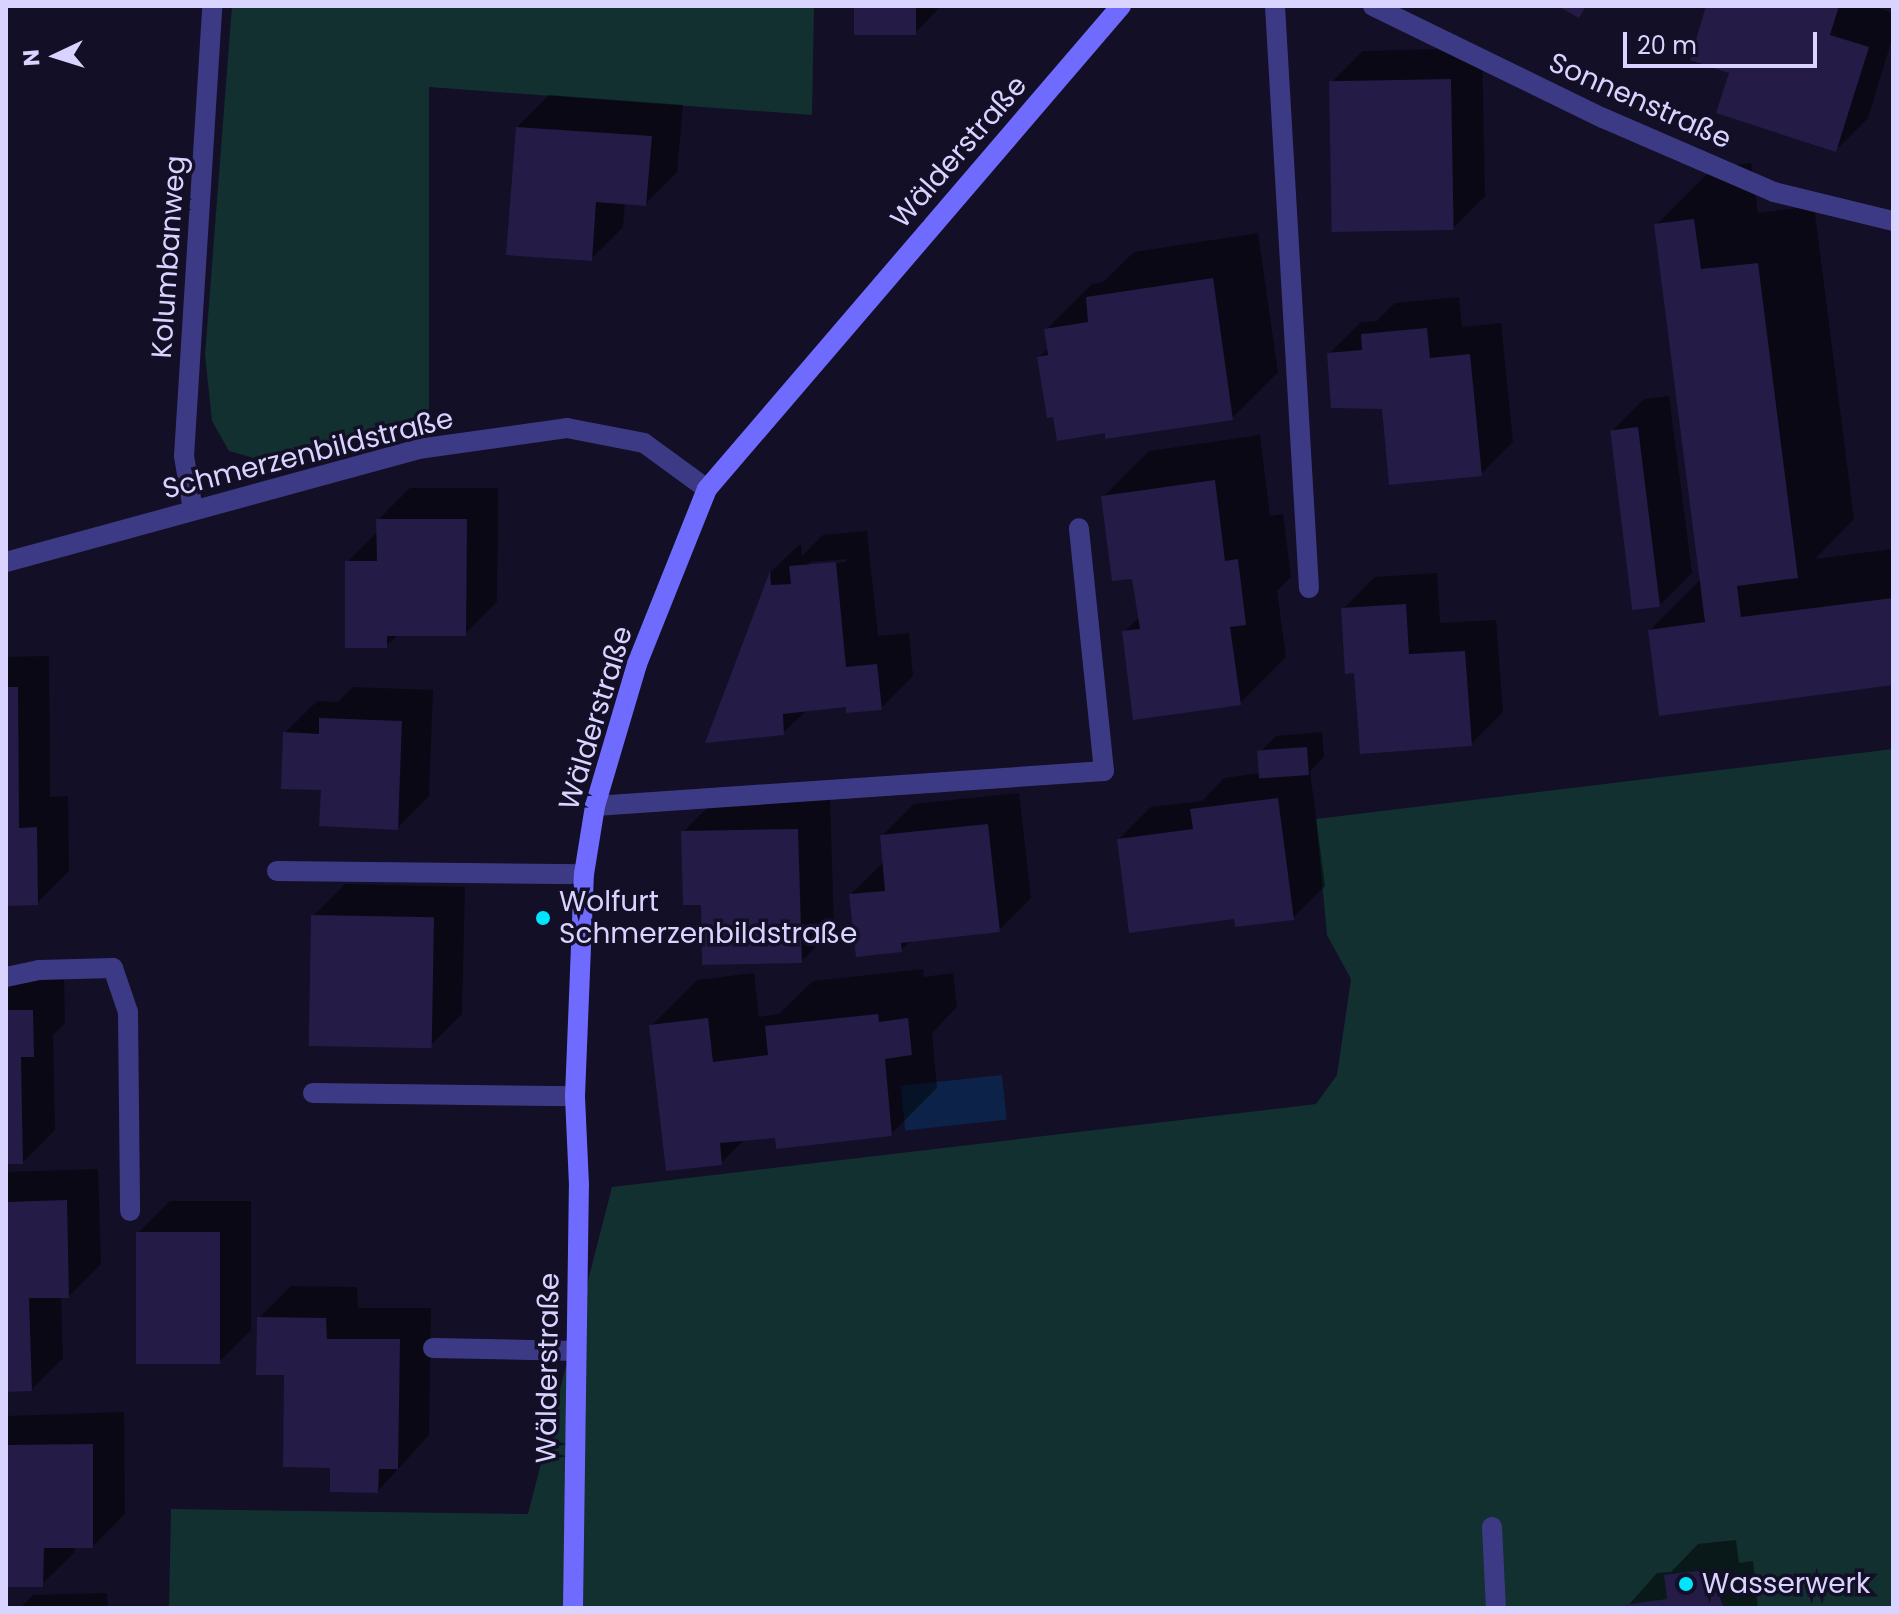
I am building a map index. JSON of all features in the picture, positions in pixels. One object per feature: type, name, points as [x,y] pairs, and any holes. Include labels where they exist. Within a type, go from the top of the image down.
[{"type":"main road","name":"Wälderstraße","points":[[573,1608],[579,1185],[575,1096],[584,874],[595,806],[637,664],[707,489],[1121,6]]},
{"type":"street","name":"Kolumbanweg","points":[[193,510],[184,456],[212,6]]},
{"type":"street","points":[[1275,6],[1309,588]]},
{"type":"street","name":"Sonnenstraße","points":[[1373,6],[1603,118],[1774,192],[1893,221]]},
{"type":"street","name":"Schmerzenbildstraße","points":[[6,562],[418,449],[567,428],[644,443],[707,489]]},
{"type":"street","points":[[595,806],[1104,771],[1079,528]]},
{"type":"street","points":[[277,871],[584,874]]},
{"type":"street","points":[[6,977],[39,970],[113,968],[128,1012],[130,1211]]},
{"type":"street","points":[[313,1093],[575,1096]]},
{"type":"street","points":[[433,1348],[576,1351]]},
{"type":"street","points":[[1492,1527],[1496,1608]]},
{"type":"green space","points":[[232,6],[814,6],[812,115],[429,87],[429,418],[265,461],[229,451],[212,421],[205,355]]},
{"type":"green space","points":[[1893,749],[1893,1608],[169,1608],[171,1509],[528,1514],[612,1187],[1316,1104],[1337,1075],[1351,979],[1327,935],[1316,819]]},
{"type":"water","points":[[1002,1075],[1007,1120],[905,1130],[901,1086]]},
{"type":"building","points":[[854,6],[916,6],[916,35],[854,35]]},
{"type":"building","points":[[1558,6],[1586,6],[1579,18]]},
{"type":"building","points":[[1706,6],[1839,6],[1830,35],[1869,47],[1836,152],[1716,113],[1729,73],[1690,60]]},
{"type":"building","points":[[1451,79],[1454,230],[1332,232],[1329,81]]},
{"type":"building","points":[[516,127],[652,136],[646,206],[596,202],[592,261],[506,255]]},
{"type":"building","points":[[1694,219],[1701,269],[1758,263],[1798,578],[1737,586],[1741,617],[1893,598],[1893,685],[1659,716],[1648,630],[1705,622],[1654,224]]},
{"type":"building","points":[[1213,278],[1233,420],[1105,439],[1105,433],[1057,441],[1053,417],[1047,418],[1037,357],[1048,355],[1044,329],[1088,322],[1086,297]]},
{"type":"building","points":[[1427,328],[1430,358],[1470,354],[1482,476],[1389,485],[1382,409],[1331,408],[1327,353],[1362,350],[1361,334]]},
{"type":"building","points":[[1638,427],[1660,607],[1632,610],[1610,430]]},
{"type":"building","points":[[1215,480],[1225,561],[1238,559],[1246,625],[1230,627],[1241,705],[1133,720],[1122,631],[1140,629],[1132,579],[1112,581],[1101,496]]},
{"type":"building","points":[[376,519],[467,519],[466,636],[387,636],[387,648],[345,648],[345,561],[377,561]]},
{"type":"building","points":[[836,562],[846,667],[877,664],[882,710],[846,713],[846,707],[783,714],[784,735],[705,743],[770,571],[771,585],[791,584],[789,566]]},
{"type":"building","points":[[1406,604],[1409,654],[1465,651],[1472,746],[1360,754],[1354,673],[1345,674],[1341,608]]},
{"type":"building","points":[[6,687],[18,687],[19,828],[37,827],[38,905],[6,906]]},
{"type":"building","points":[[319,718],[402,721],[398,830],[319,826],[321,790],[281,789],[283,732],[319,734]]},
{"type":"building","points":[[1307,747],[1309,775],[1259,778],[1257,750]]},
{"type":"building","points":[[1278,798],[1294,920],[1235,927],[1234,919],[1129,933],[1117,839],[1193,829],[1190,809]]},
{"type":"building","points":[[988,824],[1000,932],[901,943],[902,952],[856,957],[849,894],[885,891],[880,835]]},
{"type":"building","points":[[798,829],[802,963],[702,965],[701,905],[683,905],[681,831]]},
{"type":"building","points":[[311,915],[434,917],[432,1048],[309,1046]]},
{"type":"building","points":[[6,1010],[33,1010],[34,1057],[21,1057],[23,1164],[6,1164]]},
{"type":"building","points":[[878,1014],[879,1022],[908,1018],[912,1055],[885,1059],[892,1136],[776,1149],[775,1138],[720,1143],[722,1165],[666,1171],[649,1025],[708,1018],[713,1062],[768,1055],[765,1026]]},
{"type":"building","points":[[67,1200],[69,1298],[29,1298],[32,1391],[6,1392],[6,1202]]},
{"type":"building","points":[[136,1232],[220,1232],[220,1364],[136,1364]]},
{"type":"building","points":[[257,1317],[326,1318],[327,1339],[400,1339],[398,1469],[379,1469],[378,1493],[330,1492],[330,1468],[283,1467],[284,1375],[256,1375]]},
{"type":"building","points":[[93,1444],[93,1548],[44,1548],[43,1587],[6,1587],[6,1445]]},
{"type":"building","name":"Wasserwerk","points":[[1705,1570],[1708,1594],[1721,1592],[1723,1608],[1624,1608],[1623,1605],[1667,1599],[1664,1575]]},
{"type":"place","name":"Wolfurt Schmerzenbildstraße","points":[[543,918]]},
{"type":"place","name":"Wasserwerk","points":[[1686,1584]]}]
